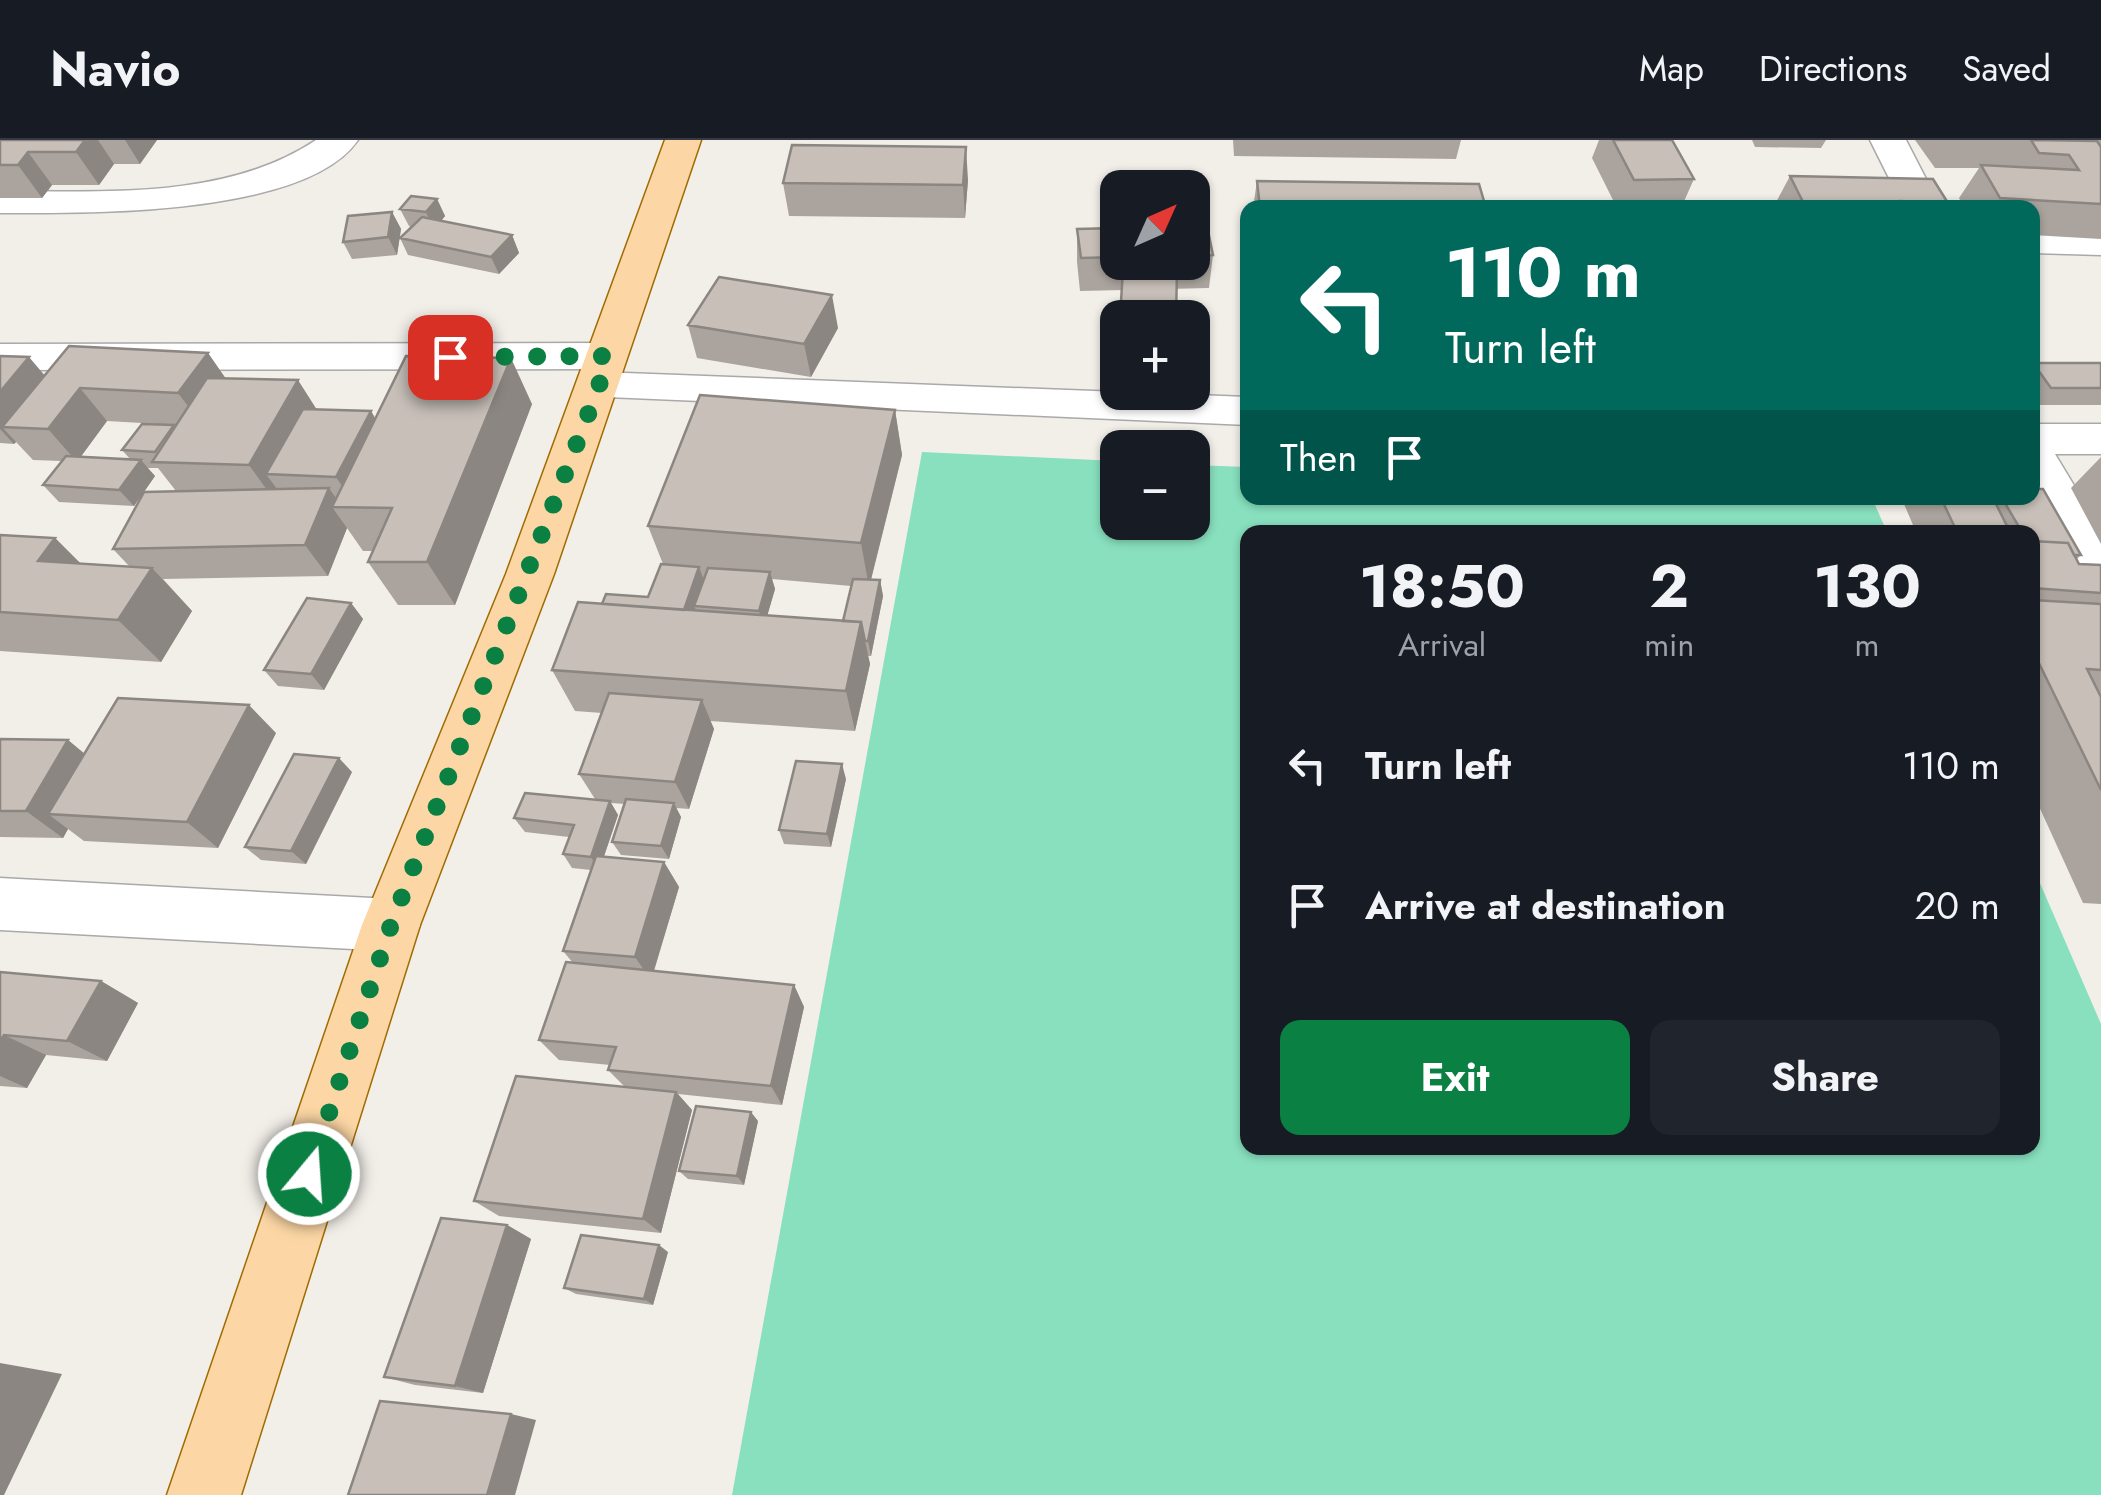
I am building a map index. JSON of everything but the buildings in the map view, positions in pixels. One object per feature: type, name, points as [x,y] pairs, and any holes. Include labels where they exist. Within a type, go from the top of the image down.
[{"type":"main road","points":[[204,1495],[391,925],[602,371],[684,140]]},
{"type":"street","points":[[0,202],[184,194],[240,186],[284,170],[340,140]]},
{"type":"street","points":[[1888,140],[1919,200]]},
{"type":"street","points":[[2040,242],[2101,244]]},
{"type":"street","points":[[0,357],[602,371],[1240,411]]},
{"type":"street","points":[[2040,438],[2101,439]]},
{"type":"street","points":[[2040,466],[2101,570]]},
{"type":"street","points":[[0,904],[391,925]]},
{"type":"green space","points":[[922,452],[1100,460],[1100,540],[1210,540],[1210,466],[1240,467],[1240,505],[1875,505],[1884,525],[1240,525],[1240,1155],[2040,1155],[2040,883],[2101,1024],[2101,1495],[732,1495]]},
{"type":"route","points":[[309,1174],[391,925],[530,574],[599,386],[606,356],[450,357]]}]
